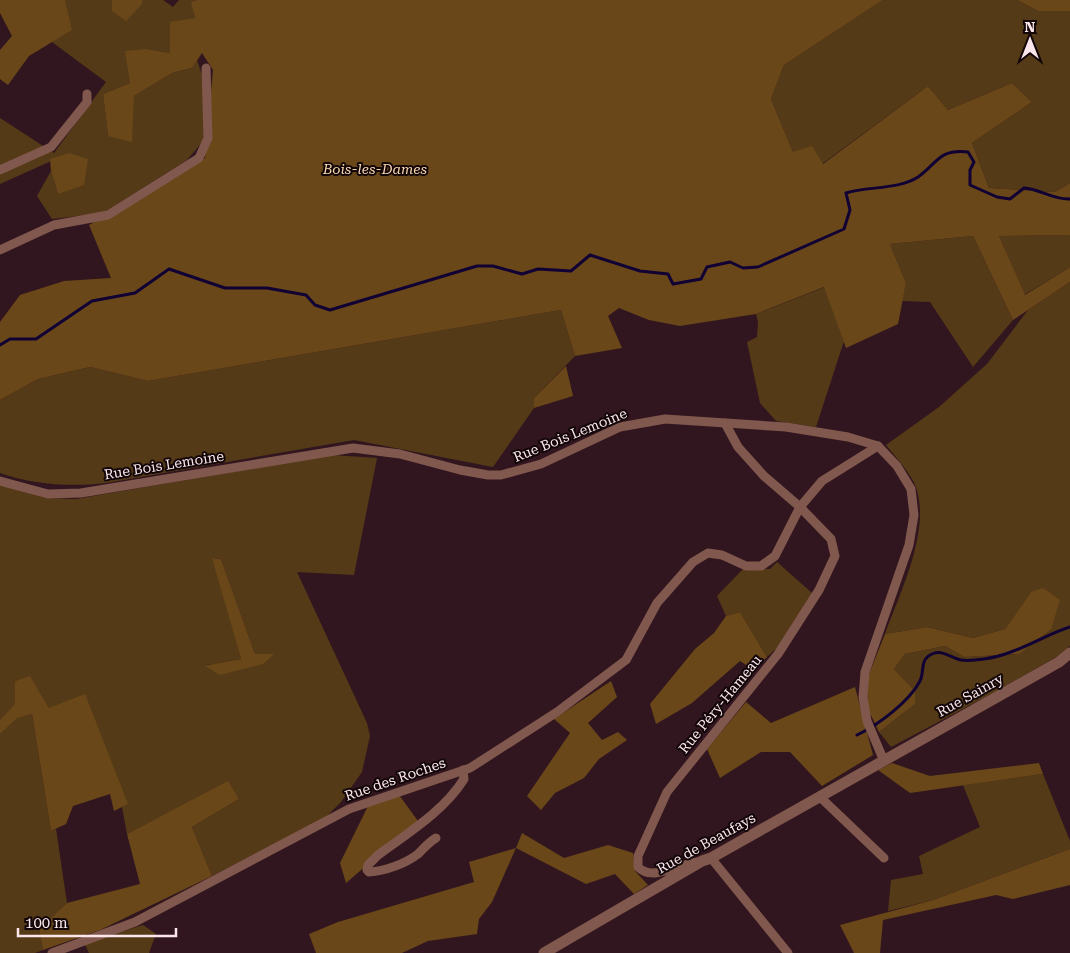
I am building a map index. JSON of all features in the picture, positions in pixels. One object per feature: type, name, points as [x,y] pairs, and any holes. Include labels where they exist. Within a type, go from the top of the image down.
[{"type":"street","points":[[0,250],[54,225],[108,215],[199,158],[208,138],[206,68]]},
{"type":"street","points":[[0,170],[51,147],[88,102],[87,94]]},
{"type":"street","name":"Rue Bois Lemoine","points":[[0,481],[48,494],[81,493],[353,448],[400,454],[460,470],[501,475],[541,464],[604,434],[635,423],[665,419],[786,428],[848,437],[878,446],[897,466],[911,489],[914,515],[909,545],[865,672],[862,697],[867,721],[884,761]]},
{"type":"street","name":"Rue Péry-Hameau","points":[[707,860],[688,863],[653,874],[642,872],[638,867],[638,856],[667,792],[778,654],[820,590],[835,556],[831,539],[800,507],[764,476],[744,454],[725,423]]},
{"type":"street","points":[[800,507],[822,481],[878,446]]},
{"type":"street","name":"Rue des Roches","points":[[52,953],[135,922],[349,808],[470,768],[557,712],[626,660],[658,603],[693,562],[708,553],[722,555],[746,566],[761,566],[775,556],[800,507]]},
{"type":"street","name":"Rue Sainry","points":[[884,761],[1059,662],[1070,653]]},
{"type":"street","name":"Rue de Beaufays","points":[[544,953],[884,761]]},
{"type":"street","points":[[436,838],[417,854],[400,863],[378,871],[369,872],[367,870],[368,865],[378,856],[444,804],[457,791],[464,779],[463,770]]},
{"type":"street","points":[[820,797],[884,858]]},
{"type":"street","points":[[707,860],[788,953]]},
{"type":"shaded area","points":[[65,0],[112,0],[112,11],[142,4],[142,0],[163,0],[173,7],[179,0],[197,0],[192,2],[195,18],[170,53],[147,49],[130,83],[103,94],[108,136],[134,96],[172,73],[192,68],[197,60],[205,84],[204,140],[187,160],[103,213],[52,219],[37,196],[51,171],[58,194],[69,153],[0,184],[0,118],[54,153],[106,82],[52,42],[71,30]]},
{"type":"shaded area","points":[[883,0],[1017,0],[1038,11],[1070,11],[1070,183],[1055,192],[989,188],[972,143],[1032,102],[1012,83],[948,110],[928,86],[822,164],[793,152],[771,99],[784,65]]},
{"type":"shaded area","points":[[1070,235],[1070,267],[1024,295],[999,236]]},
{"type":"shaded area","points":[[973,236],[1013,320],[973,367],[930,302],[902,301],[906,283],[890,244]]},
{"type":"shaded area","points":[[1070,282],[1070,646],[1058,656],[993,693],[891,747],[879,732],[915,704],[915,691],[894,669],[905,654],[945,646],[966,657],[1019,654],[1031,592],[1005,629],[973,638],[927,627],[885,634],[913,556],[920,515],[918,496],[912,479],[886,445],[939,407],[987,364],[1028,310]]},
{"type":"shaded area","points":[[825,287],[844,341],[816,427],[776,421],[760,403],[747,342],[757,337],[758,322],[756,314]]},
{"type":"shaded area","points":[[561,310],[575,356],[534,398],[534,408],[493,467],[354,440],[106,483],[53,484],[26,480],[0,473],[0,400],[38,379],[90,367],[148,381]]},
{"type":"shaded area","points":[[332,455],[377,458],[354,575],[297,572],[367,723],[370,736],[362,772],[341,802],[325,818],[212,876],[192,827],[239,799],[228,782],[127,834],[122,807],[128,804],[49,708],[30,677],[15,681],[15,705],[0,720],[0,485],[46,498],[76,499]],"holes":[[[213,558],[221,559],[255,654],[273,654],[206,665],[241,659]]]},
{"type":"shaded area","points":[[777,562],[812,593],[776,649],[767,657],[740,612],[726,616],[717,596],[744,568],[770,569]]},
{"type":"shaded area","points":[[32,714],[51,831],[56,829],[67,903],[39,929],[43,950],[35,953],[0,953],[0,734],[17,717]]},
{"type":"shaded area","points":[[1043,774],[1070,841],[1070,849],[933,900],[888,911],[891,880],[923,874],[919,856],[980,827],[963,785]]},
{"type":"shaded area","points":[[143,925],[156,934],[149,953],[89,953],[84,943]]},
{"type":"green space","points":[[0,0],[65,0],[72,30],[29,56],[8,85],[0,79],[0,50],[12,36],[0,13]]},
{"type":"green space","points":[[112,0],[142,0],[142,4],[126,21],[112,11]]},
{"type":"green space","name":"Bois-les-Dames","points":[[197,0],[883,0],[784,65],[771,99],[793,152],[812,146],[823,164],[928,86],[948,110],[1012,83],[1032,102],[972,143],[989,188],[1055,192],[1070,183],[1070,235],[999,236],[1025,295],[1070,267],[1070,282],[1013,320],[973,236],[890,244],[906,283],[898,324],[846,348],[824,287],[756,314],[680,326],[649,320],[619,308],[608,316],[622,348],[575,356],[561,310],[148,381],[90,367],[38,379],[0,400],[0,322],[20,295],[64,281],[111,278],[89,225],[205,158],[213,70],[202,53],[192,68],[172,73],[134,96],[132,142],[108,136],[103,94],[130,83],[125,51],[147,49],[170,53],[170,22],[195,18],[191,2]]},
{"type":"green space","points":[[1017,0],[1070,0],[1070,11],[1038,11]]},
{"type":"green space","points":[[69,153],[88,159],[84,185],[58,194],[51,171],[50,159]]},
{"type":"green space","points":[[566,366],[573,396],[534,408],[534,398]]},
{"type":"green space","points":[[212,558],[221,559],[255,654],[274,654],[263,664],[220,675],[205,666],[241,659]]},
{"type":"green space","points":[[1043,588],[1060,600],[1051,629],[1019,654],[965,657],[945,646],[905,654],[894,669],[915,691],[915,704],[879,732],[868,709],[867,679],[885,634],[927,627],[973,638],[1005,629],[1031,592]]},
{"type":"green space","points":[[740,612],[767,657],[754,670],[740,661],[692,703],[656,724],[650,704],[695,649],[714,633],[726,616]]},
{"type":"green space","points":[[30,676],[49,708],[85,694],[128,804],[114,811],[110,794],[73,806],[66,824],[51,831],[32,714],[17,718],[0,734],[0,720],[15,704],[15,681]]},
{"type":"green space","points":[[611,681],[617,697],[588,723],[602,740],[618,732],[627,740],[599,759],[584,778],[555,793],[541,810],[527,796],[570,733],[554,719]]},
{"type":"green space","points":[[855,687],[873,755],[822,786],[790,752],[761,752],[720,778],[707,749],[746,702],[771,723]]},
{"type":"green space","points":[[892,763],[930,776],[1039,763],[1043,774],[910,793],[878,770]]},
{"type":"green space","points":[[228,781],[239,799],[192,827],[212,876],[100,930],[43,950],[39,929],[67,903],[140,884],[127,834]]},
{"type":"green space","points":[[399,795],[418,821],[346,883],[340,863],[368,806]]},
{"type":"green space","points":[[522,833],[564,858],[608,845],[633,853],[635,871],[648,885],[634,894],[615,874],[586,884],[516,848]]},
{"type":"green space","points":[[516,848],[492,902],[479,919],[477,934],[428,941],[402,953],[316,953],[309,934],[338,922],[474,882],[469,862]]},
{"type":"green space","points":[[1070,849],[1070,885],[1013,899],[996,895],[883,920],[880,953],[854,953],[840,925],[933,900]]},
{"type":"waterway","points":[[0,345],[10,339],[36,339],[92,301],[135,293],[169,269],[225,288],[267,288],[306,295],[315,305],[330,310],[477,266],[493,266],[522,274],[538,269],[571,271],[590,255],[640,271],[668,274],[673,284],[701,279],[707,267],[730,262],[743,268],[758,267],[844,229],[850,210],[846,193],[892,186],[910,181],[925,172],[939,158],[950,153],[968,152],[974,162],[970,170],[970,185],[997,197],[1010,199],[1024,188],[1058,198],[1070,199]]},
{"type":"waterway","points":[[857,735],[901,705],[920,681],[925,659],[928,656],[943,653],[964,660],[995,657],[1007,654],[1070,627]]}]
